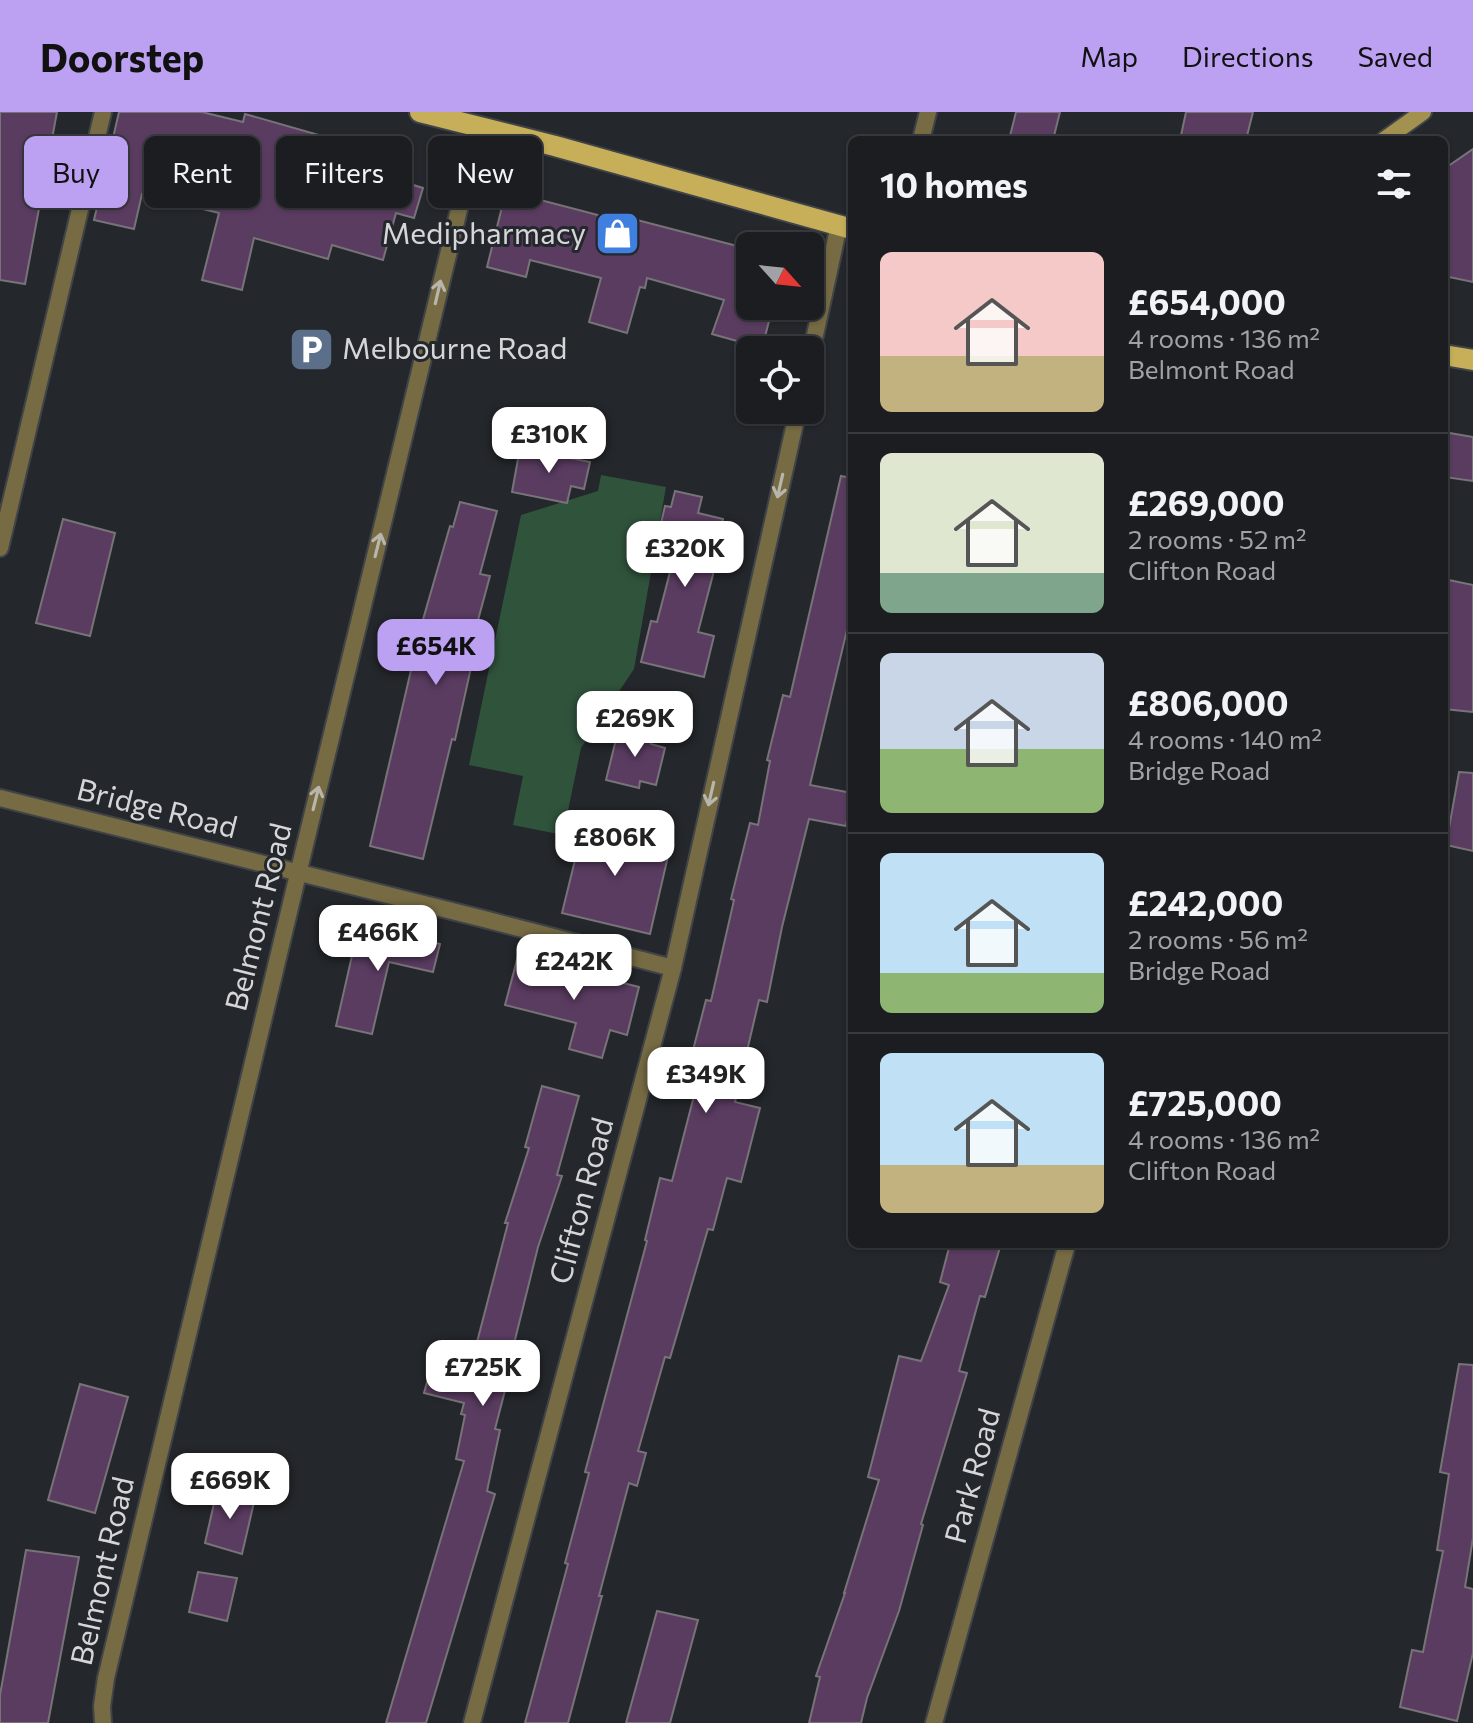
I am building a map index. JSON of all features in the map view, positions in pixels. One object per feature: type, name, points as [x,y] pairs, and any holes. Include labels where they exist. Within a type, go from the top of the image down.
[{"type":"main road","points":[[420,112],[570,150],[846,227]]},
{"type":"main road","points":[[1448,356],[1473,360]]},
{"type":"street","points":[[0,548],[103,112]]},
{"type":"street","points":[[922,136],[928,112]]},
{"type":"street","points":[[1390,136],[1423,112]]},
{"type":"street","name":"Belmont Road","points":[[103,1723],[106,1678],[479,127]]},
{"type":"street","points":[[816,336],[846,227]]},
{"type":"street","name":"Clifton Road","points":[[472,1723],[673,968],[795,424]]},
{"type":"street","name":"Bridge Road","points":[[0,798],[673,968]]},
{"type":"street","name":"Park Road","points":[[934,1723],[1066,1248]]},
{"type":"green space","points":[[601,475],[666,487],[634,669],[581,748],[563,835],[513,825],[523,776],[469,765],[521,515],[598,491]]},
{"type":"building","points":[[0,112],[57,112],[53,136],[24,136],[24,208],[39,208],[25,284],[0,280]]},
{"type":"building","points":[[119,112],[202,112],[243,122],[245,114],[322,136],[276,136],[276,208],[412,208],[412,185],[423,188],[414,218],[396,213],[383,260],[332,245],[328,259],[254,238],[242,290],[202,280],[219,213],[199,208],[260,208],[260,136],[144,136],[144,194],[134,229],[94,220],[97,208],[128,208],[128,136],[113,136]]},
{"type":"building","points":[[1016,112],[1060,112],[1054,136],[1010,136]]},
{"type":"building","points":[[1186,112],[1253,112],[1247,136],[1181,136]]},
{"type":"building","points":[[1473,149],[1473,282],[1448,277],[1448,166]]},
{"type":"building","points":[[542,200],[613,219],[614,214],[736,246],[736,320],[769,320],[765,336],[736,336],[736,341],[712,334],[724,300],[647,278],[645,288],[640,287],[627,333],[589,322],[601,278],[530,260],[526,277],[487,267],[502,208],[542,208]]},
{"type":"building","points":[[1448,433],[1473,437],[1473,481],[1448,478]]},
{"type":"building","points":[[520,448],[590,462],[584,489],[571,486],[567,503],[512,492]]},
{"type":"building","points":[[841,476],[848,477],[848,626],[810,785],[848,792],[846,826],[809,819],[767,1002],[759,1000],[735,1102],[760,1108],[741,1182],[727,1178],[713,1230],[708,1229],[670,1358],[665,1357],[638,1451],[646,1453],[637,1486],[629,1483],[568,1723],[525,1723],[568,1564],[565,1563],[589,1473],[585,1472],[647,1241],[660,1178],[672,1181],[697,1084],[685,1081],[706,1000],[711,1001],[750,823],[758,825],[770,761],[767,760],[783,695],[790,697]]},
{"type":"building","points":[[675,491],[702,497],[698,513],[723,519],[712,562],[716,563],[698,632],[714,636],[704,677],[641,662],[651,621],[657,622],[677,545],[657,540],[665,506],[671,507]]},
{"type":"building","points":[[460,502],[497,511],[480,574],[490,576],[474,635],[478,636],[455,740],[452,739],[423,859],[370,846],[422,623]]},
{"type":"building","points":[[63,519],[115,533],[90,636],[36,623]]},
{"type":"building","points":[[1448,580],[1473,585],[1473,712],[1448,709]]},
{"type":"building","points":[[619,727],[653,735],[651,744],[665,748],[656,785],[640,781],[639,788],[606,780]]},
{"type":"building","points":[[1459,772],[1473,773],[1473,851],[1448,845]]},
{"type":"building","points":[[587,811],[619,819],[614,838],[669,852],[650,934],[562,913]]},
{"type":"building","points":[[359,925],[440,944],[433,972],[389,962],[372,1034],[336,1026]]},
{"type":"building","points":[[518,956],[639,987],[627,1035],[610,1030],[602,1058],[569,1049],[576,1023],[505,1005]]},
{"type":"building","points":[[542,1086],[579,1096],[557,1175],[562,1176],[538,1247],[495,1429],[500,1430],[487,1491],[495,1494],[426,1723],[386,1723],[464,1461],[456,1459],[465,1415],[461,1414],[464,1403],[424,1393],[432,1364],[466,1373],[508,1223],[505,1223],[529,1148],[525,1147]]},
{"type":"building","points":[[949,1248],[1000,1248],[985,1297],[980,1296],[959,1371],[967,1373],[921,1524],[899,1611],[861,1723],[809,1723],[820,1677],[816,1676],[879,1480],[868,1477],[899,1356],[921,1361],[949,1285],[940,1282]]},
{"type":"building","points":[[1459,1364],[1473,1365],[1473,1538],[1465,1587],[1473,1589],[1473,1653],[1457,1721],[1400,1707],[1412,1650],[1423,1652],[1443,1551],[1437,1550],[1449,1474],[1440,1472]]},
{"type":"building","points":[[80,1384],[128,1397],[95,1513],[48,1500]]},
{"type":"building","points":[[217,1490],[255,1498],[242,1554],[205,1543]]},
{"type":"building","points":[[26,1550],[79,1557],[48,1723],[0,1723],[0,1695]]},
{"type":"building","points":[[198,1572],[237,1578],[227,1621],[189,1612]]},
{"type":"building","points":[[657,1611],[698,1620],[670,1723],[626,1723]]},
{"type":"place","name":"Medipharmacy","points":[[617,234]]},
{"type":"place","name":"Melbourne Road","points":[[311,349]]}]
